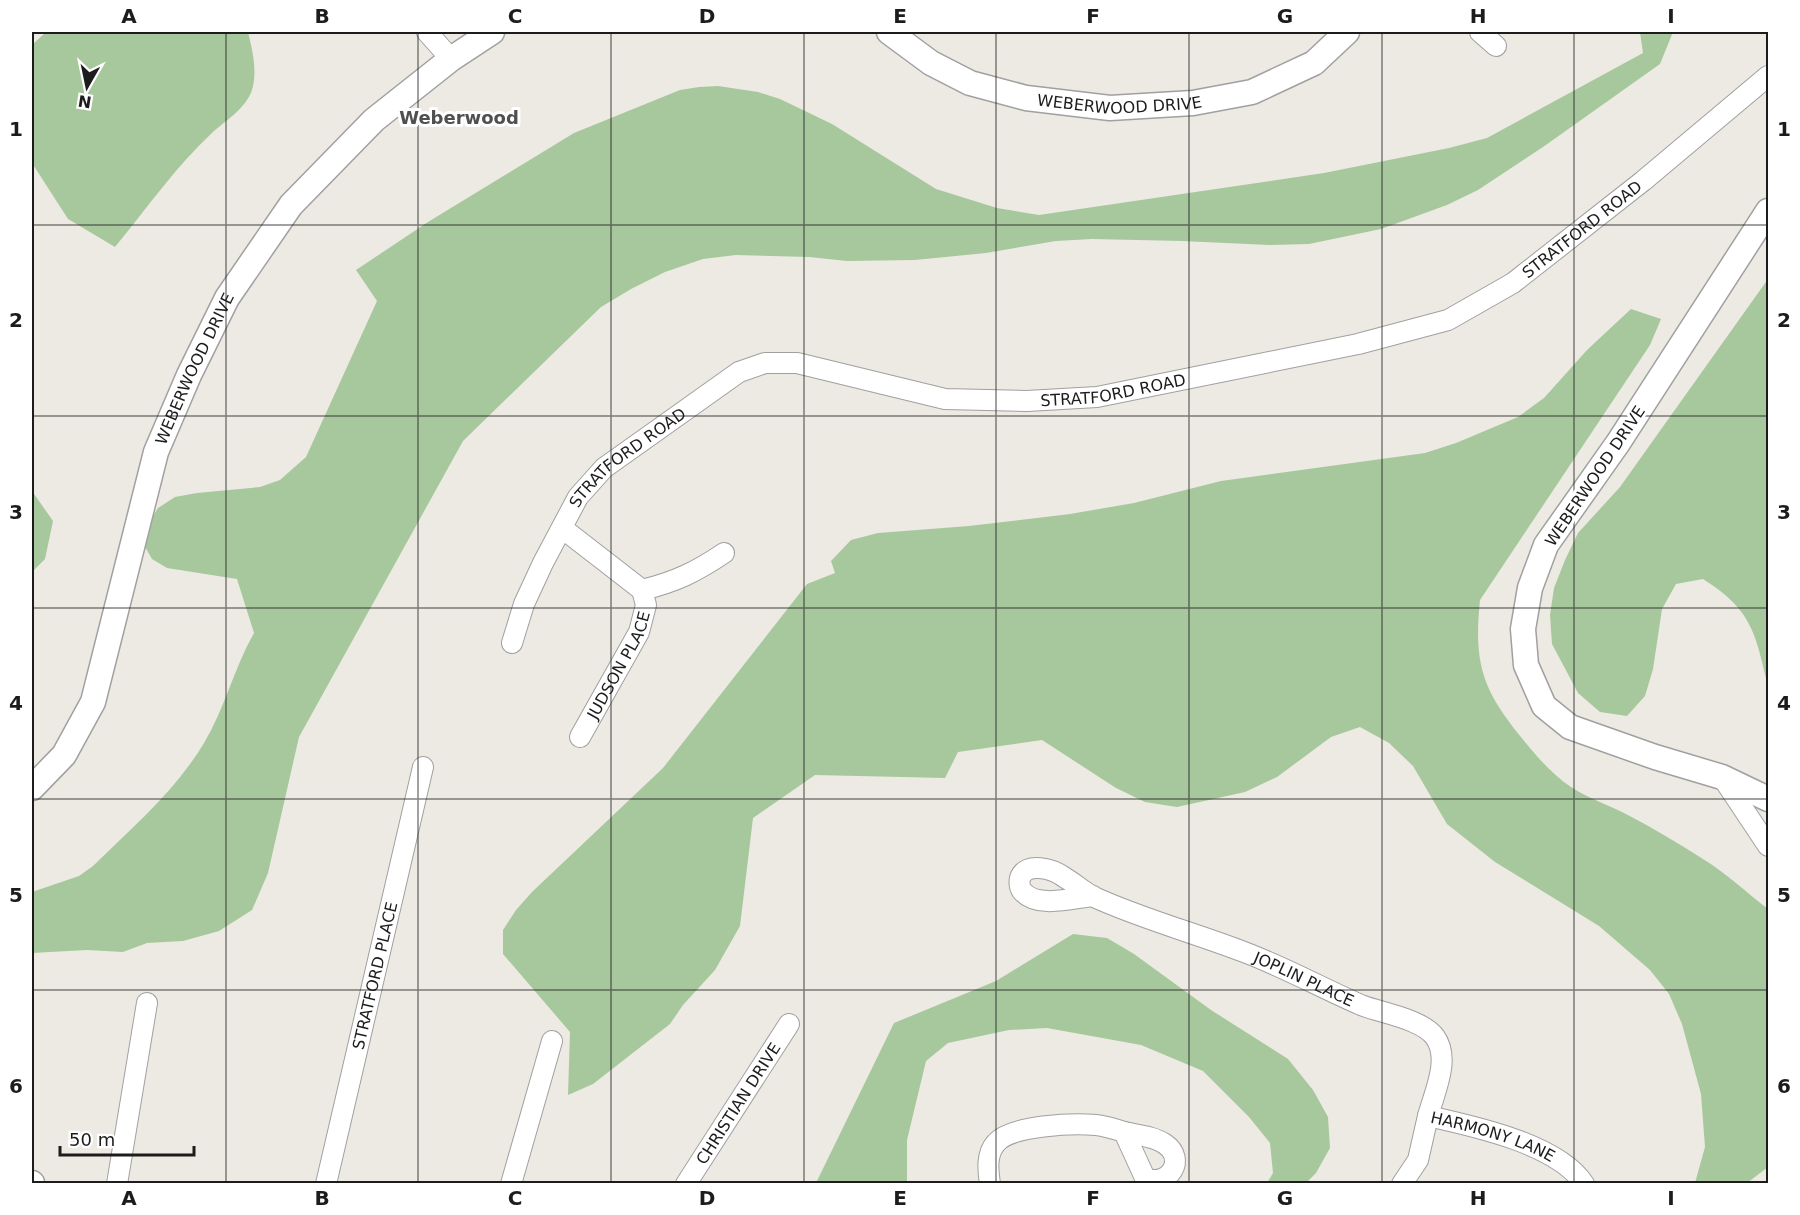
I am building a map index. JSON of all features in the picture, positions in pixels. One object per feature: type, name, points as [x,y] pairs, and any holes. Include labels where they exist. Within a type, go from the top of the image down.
[{"type":"street","points":[[427,32],[451,59]]},
{"type":"street","name":"WEBERWOOD DRIVE","points":[[32,788],[64,755],[93,702],[156,452],[189,375],[227,298],[291,204],[374,120],[451,59],[492,32]]},
{"type":"street","name":"WEBERWOOD DRIVE","points":[[889,32],[931,63],[970,83],[1026,98],[1110,108],[1194,103],[1252,92],[1314,63],[1347,32]]},
{"type":"street","points":[[1480,32],[1496,46]]},
{"type":"street","name":"STRATFORD ROAD","points":[[512,643],[524,604],[543,562],[578,497],[604,468],[739,372],[765,363],[797,363],[945,399],[1027,401],[1097,397],[1358,344],[1448,320],[1514,283],[1643,181],[1768,76]]},
{"type":"street","name":"WEBERWOOD DRIVE","points":[[1768,211],[1618,443],[1546,545],[1530,588],[1523,629],[1526,665],[1544,706],[1570,727],[1655,757],[1722,777],[1768,798]]},
{"type":"street","points":[[562,528],[642,590],[672,582],[724,553]]},
{"type":"street","name":"JUDSON PLACE","points":[[580,737],[639,632],[646,605],[642,590]]},
{"type":"street","name":"STRATFORD PLACE","points":[[326,1184],[423,767]]},
{"type":"street","points":[[1722,777],[1768,846]]},
{"type":"street","name":"JOPLIN PLACE","points":[[1093,896],[1245,952],[1363,1006],[1425,1028],[1435,1036],[1441,1049],[1442,1062],[1428,1116]]},
{"type":"street","points":[[117,1184],[147,1003]]},
{"type":"street","name":"CHRISTIAN DRIVE","points":[[686,1184],[789,1024]]},
{"type":"street","points":[[511,1184],[552,1041]]},
{"type":"street","name":"HARMONY LANE","points":[[1402,1184],[1418,1160],[1428,1116],[1477,1127],[1546,1153],[1567,1165],[1584,1184]]},
{"type":"street","points":[[990,1184],[988,1169],[990,1155],[995,1144],[1004,1136],[1016,1132],[1066,1125],[1097,1125],[1124,1131]]},
{"type":"green space","points":[[46,32],[248,32],[254,59],[254,72],[253,86],[247,100],[187,158],[115,247],[68,219],[32,163],[32,45]]},
{"type":"green space","points":[[1640,32],[1673,32],[1660,64],[1478,190],[1447,205],[1381,229],[1309,244],[1269,245],[1092,239],[1056,241],[986,253],[915,260],[847,261],[809,257],[736,255],[703,259],[665,272],[631,289],[601,307],[463,441],[299,737],[268,873],[252,910],[219,931],[183,941],[147,943],[123,952],[87,950],[32,953],[32,892],[79,876],[93,866],[167,793],[204,743],[254,633],[237,579],[167,568],[152,559],[144,545],[148,524],[158,508],[175,497],[260,487],[280,480],[306,457],[377,301],[356,270],[428,222],[574,133],[680,90],[718,86],[758,92],[780,99],[832,124],[936,189],[997,208],[1039,215],[1324,173],[1487,138],[1643,53]]},
{"type":"green space","points":[[1768,279],[1768,686],[1755,637],[1742,612],[1719,590],[1703,579],[1676,584],[1662,609],[1653,669],[1645,696],[1627,716],[1600,712],[1578,693],[1552,644],[1550,615],[1554,588],[1578,533],[1620,487]]},
{"type":"green space","points":[[1631,309],[1661,319],[1650,345],[1480,600],[1478,643],[1480,661],[1484,677],[1500,708],[1530,748],[1558,777],[1577,791],[1634,818],[1694,853],[1720,870],[1768,909],[1768,1167],[1747,1183],[1695,1183],[1705,1147],[1701,1094],[1682,1024],[1669,994],[1650,970],[1599,926],[1495,862],[1447,824],[1413,766],[1389,743],[1360,727],[1331,737],[1277,777],[1245,792],[1177,807],[1145,802],[1116,788],[1042,740],[958,752],[945,778],[815,775],[753,818],[740,926],[715,970],[683,1005],[670,1024],[593,1084],[568,1095],[570,1032],[503,954],[503,930],[532,892],[663,768],[807,584],[835,573],[831,561],[851,540],[878,533],[969,526],[1070,514],[1134,503],[1221,481],[1425,453],[1456,443],[1518,417],[1544,398],[1587,350]]},
{"type":"green space","points":[[32,491],[53,521],[45,559],[32,572]]},
{"type":"green space","points":[[1073,934],[1107,938],[1134,954],[1211,1010],[1288,1059],[1313,1090],[1328,1117],[1330,1148],[1316,1173],[1306,1183],[1267,1183],[1273,1173],[1270,1143],[1249,1117],[1203,1071],[1141,1045],[1047,1028],[1009,1030],[948,1043],[926,1061],[907,1140],[907,1183],[816,1183],[894,1023],[996,981]]},
{"type":"district","name":"Weberwood","points":[[459,117]]}]
